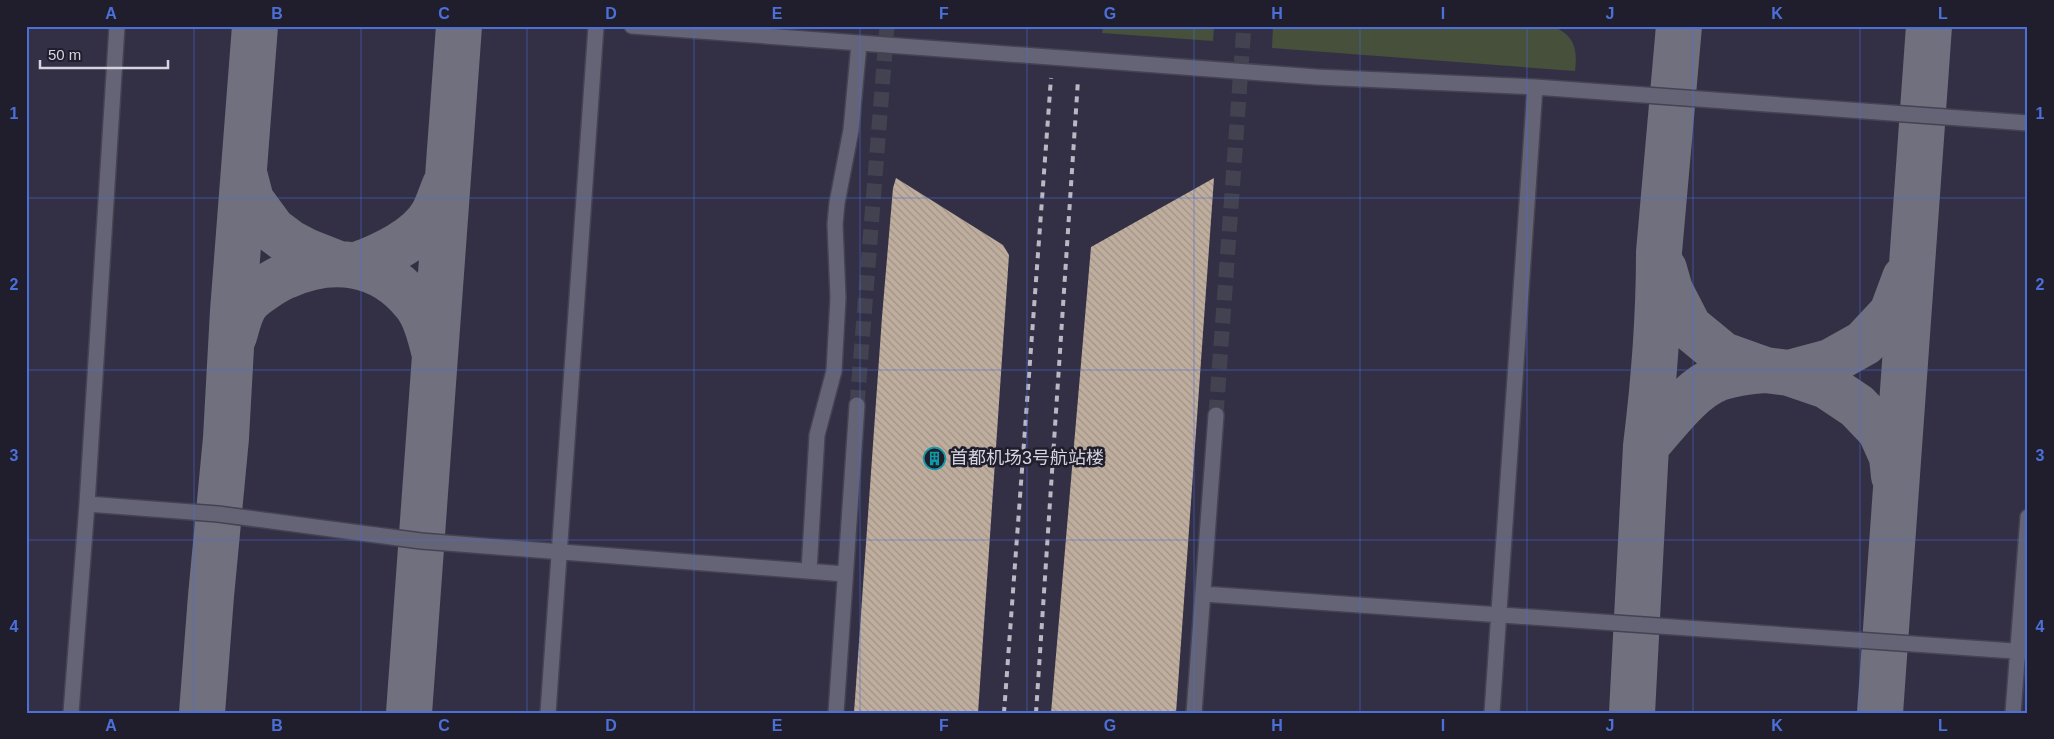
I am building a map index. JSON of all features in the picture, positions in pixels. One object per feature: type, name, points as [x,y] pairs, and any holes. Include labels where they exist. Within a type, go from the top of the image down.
[{"type":"lane","points":[[71,713],[87,504],[117,26]]},
{"type":"lane","points":[[548,713],[596,26]]},
{"type":"lane","points":[[632,26],[1317,77],[1535,87],[2028,123]]},
{"type":"lane","points":[[809,571],[817,435],[832,379],[836,347],[838,298],[835,224],[837,203],[851,130],[859,44]]},
{"type":"lane","points":[[1492,713],[1535,87]]},
{"type":"lane","points":[[836,713],[857,405]]},
{"type":"lane","points":[[1194,713],[1216,415]]},
{"type":"lane","points":[[87,504],[218,514],[421,541],[845,574]]},
{"type":"lane","points":[[2013,713],[2022,652],[2028,517]]},
{"type":"lane","points":[[1203,594],[2022,652]]},
{"type":"shaded area","points":[[26,26],[2028,26],[2028,713],[26,713]]},
{"type":"green space","points":[[1103,26],[1214,26],[1213,41],[1102,33]]},
{"type":"green space","points":[[1273,26],[1552,26],[1570,38],[1573,43],[1576,56],[1575,71],[1272,48]]},
{"type":"building","name":"首都机场3号航站楼","points":[[896,178],[1003,245],[1009,255],[978,713],[854,713],[882,317],[893,188]]},
{"type":"building","name":"首都机场3号航站楼","points":[[1214,178],[1176,713],[1051,713],[1091,247]]},
{"type":"taxiway","points":[[202,713],[226,438],[233,311],[255,26]]},
{"type":"taxiway","points":[[409,713],[459,26]]},
{"type":"taxiway","points":[[1632,713],[1646,446],[1657,325],[1659,252],[1679,26]]},
{"type":"taxiway","points":[[1880,713],[1929,26]]},
{"type":"taxiway","points":[[244,173],[251,200],[273,230],[289,242],[308,252],[336,263]]},
{"type":"taxiway","points":[[357,265],[399,246],[419,231],[433,214],[445,185]]},
{"type":"taxiway","points":[[234,336],[244,307],[253,296],[264,288],[303,269],[338,264],[371,270],[401,288],[421,313],[434,351]]},
{"type":"taxiway","points":[[1664,269],[1670,290],[1689,327],[1723,355],[1765,370],[1789,373],[1830,362],[1864,343],[1892,313],[1905,278]]},
{"type":"taxiway","points":[[1646,446],[1679,408],[1708,383],[1730,375],[1765,370]]},
{"type":"taxiway","points":[[1789,373],[1827,386],[1857,406],[1880,430],[1892,457],[1894,476]]},
{"type":"tunnel","points":[[857,405],[887,26]]},
{"type":"tunnel","points":[[1216,415],[1244,26]]},
{"type":"railway","points":[[1004,713],[1051,78]]},
{"type":"railway","points":[[1036,713],[1078,80]]},
{"type":"place","name":"首都机场3号航站楼","points":[[934,458]]}]
